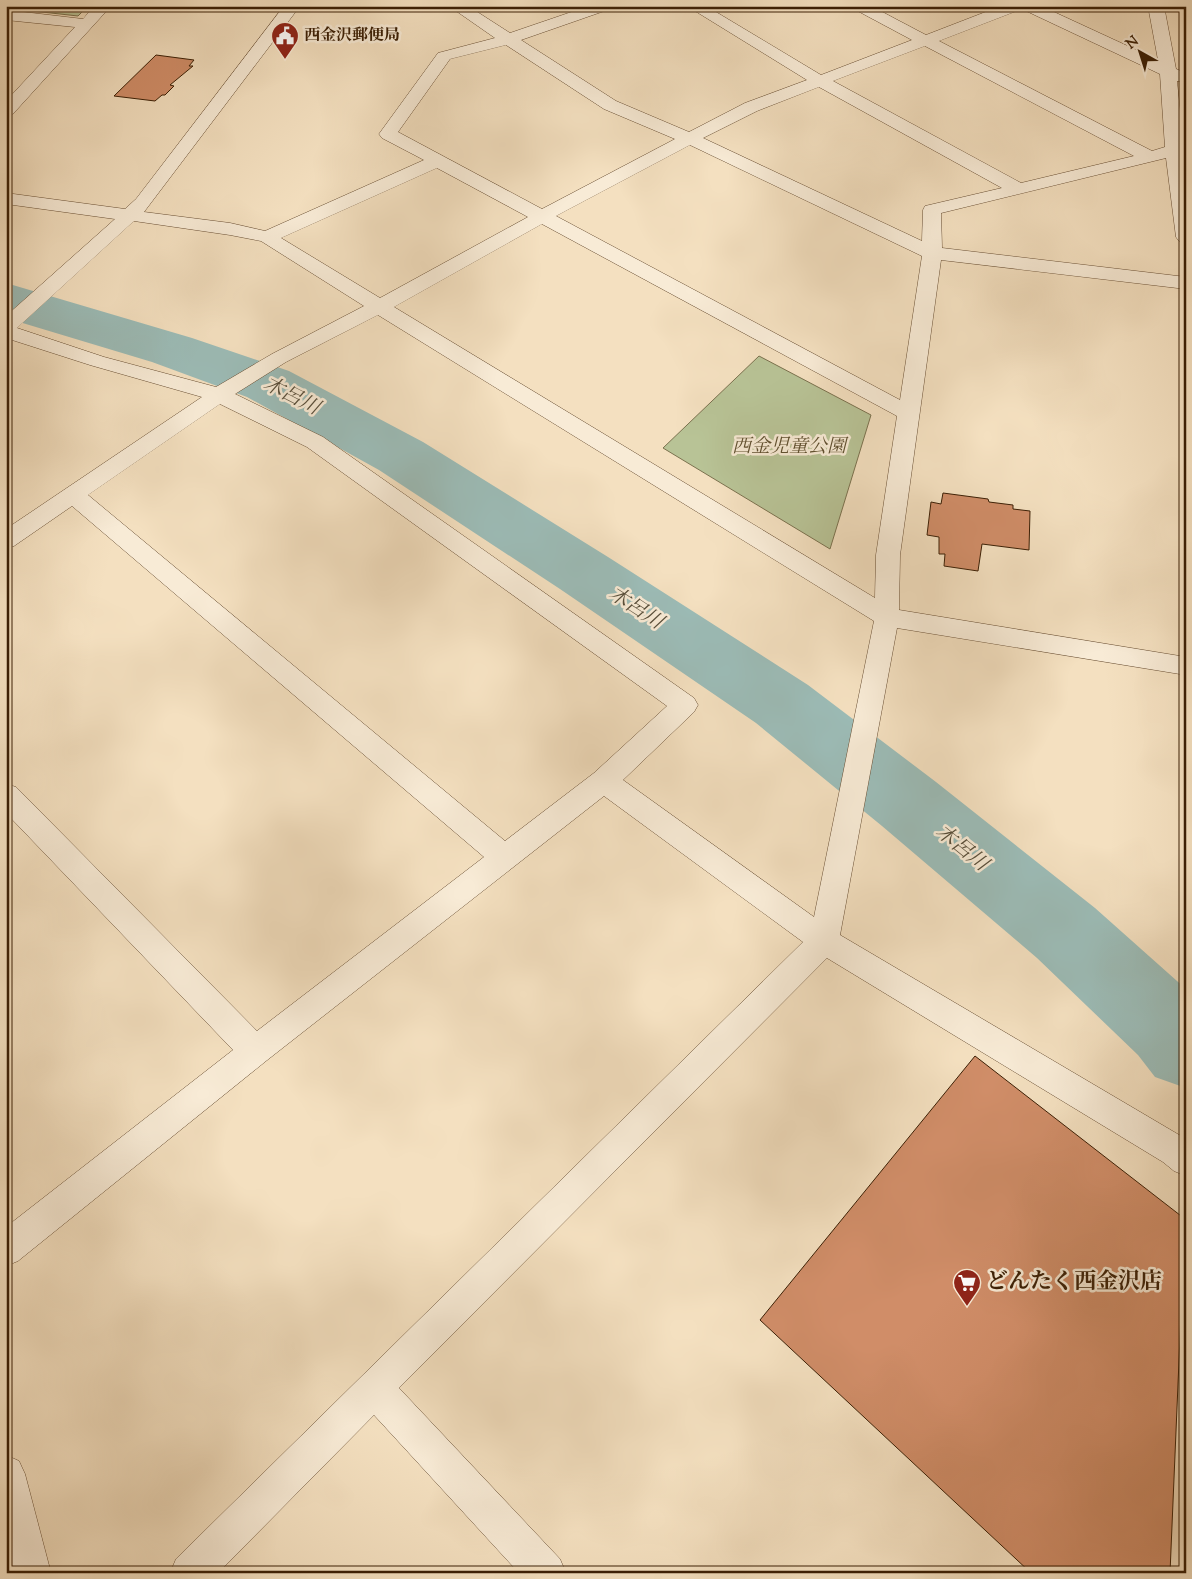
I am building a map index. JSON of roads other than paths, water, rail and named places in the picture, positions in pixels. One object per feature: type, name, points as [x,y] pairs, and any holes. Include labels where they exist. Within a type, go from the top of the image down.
[{"type":"street","points":[[6,111],[104,6]]},
{"type":"street","points":[[6,1249],[255,1051],[604,781],[686,705],[315,442],[225,391],[97,361],[10,326],[144,203],[292,6]]},
{"type":"street","points":[[457,6],[610,104],[691,139],[932,253],[1186,283]]},
{"type":"street","points":[[605,6],[508,38],[444,56],[388,134],[540,218],[908,413]]},
{"type":"street","points":[[695,6],[820,81],[1018,190]]},
{"type":"street","points":[[859,6],[1150,157]]},
{"type":"street","points":[[6,540],[225,391],[279,358],[380,306],[540,218],[751,107],[1016,6]]},
{"type":"street","points":[[1028,6],[1186,80]]},
{"type":"street","points":[[1156,6],[1168,71],[1174,150],[1186,237]]},
{"type":"street","points":[[6,15],[86,24]]},
{"type":"street","points":[[6,84],[29,86]]},
{"type":"street","points":[[190,1573],[824,941],[887,618],[888,556],[932,253],[932,210],[1174,150]]},
{"type":"street","points":[[267,237],[437,161]]},
{"type":"street","points":[[6,198],[230,229],[267,237],[887,618],[1186,666]]},
{"type":"street","points":[[73,495],[505,858]]},
{"type":"street","points":[[604,781],[824,941],[1175,1151],[1186,1160]]},
{"type":"street","points":[[6,795],[255,1051]]},
{"type":"street","points":[[374,1388],[546,1573]]},
{"type":"street","points":[[6,1474],[31,1573]]},
{"type":"waterway","name":"木呂川","points":[[6,300],[172,350],[268,384],[401,456],[584,573],[782,704],[909,804],[1066,933],[1169,1028],[1186,1049]]},
{"type":"place","name":"西金沢郵便局","points":[[285,60]]},
{"type":"place","name":"どんたく西金沢店","points":[[967,1307]]},
{"type":"park label","name":"西金児童公園","points":[[789,447]]}]
